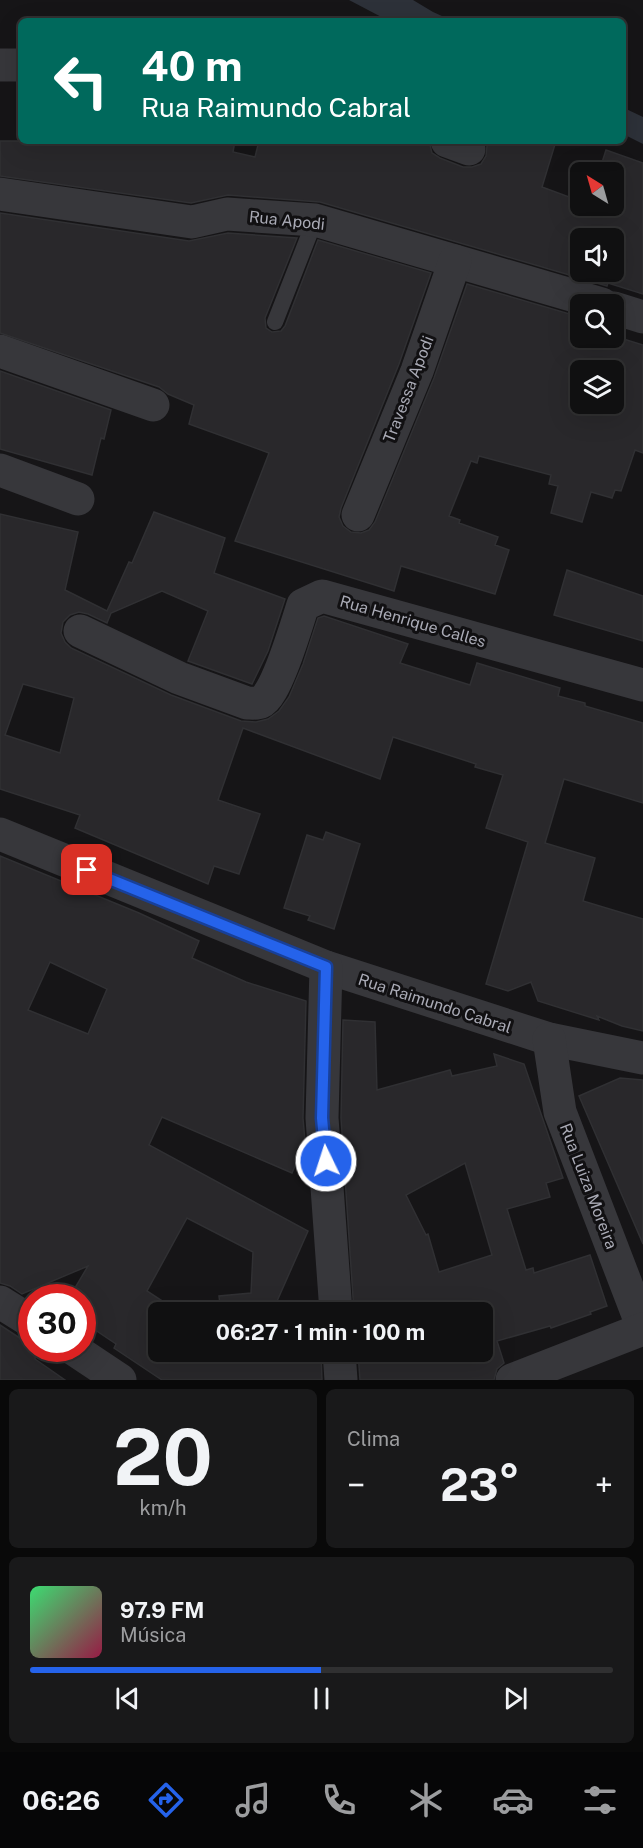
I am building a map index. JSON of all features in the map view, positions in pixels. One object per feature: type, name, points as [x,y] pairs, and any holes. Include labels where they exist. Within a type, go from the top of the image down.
[{"type":"street","points":[[0,65],[18,65]]},
{"type":"street","name":"Rua Apodi","points":[[0,194],[192,222],[227,214],[315,220],[570,295]]},
{"type":"street","name":"Travessa Apodi","points":[[358,515],[417,371],[454,261]]},
{"type":"street","points":[[624,311],[643,317]]},
{"type":"street","points":[[0,351],[153,405]]},
{"type":"street","points":[[0,470],[78,499]]},
{"type":"street","name":"Rua Henrique Calles","points":[[80,631],[179,678],[254,704],[262,702],[276,682],[303,605],[322,596],[643,685]]},
{"type":"street","name":"Rua Raimundo Cabral","points":[[0,834],[326,967],[549,1039],[643,1058]]},
{"type":"street","points":[[326,967],[322,1118],[335,1302]]},
{"type":"street","name":"Rua Luiza Moreira","points":[[549,1039],[560,1112],[643,1329]]},
{"type":"street","points":[[0,1302],[18,1313]]},
{"type":"street","points":[[512,1380],[643,1329]]},
{"type":"street","points":[[93,1362],[120,1380]]},
{"type":"street","points":[[340,1362],[341,1380]]},
{"type":"lane","points":[[275,322],[315,220]]},
{"type":"shaded area","points":[[349,0],[413,0],[446,18],[383,18]]},
{"type":"shaded area","points":[[626,109],[643,117],[643,144],[626,136]]},
{"type":"building","points":[[0,141],[18,141],[18,144],[234,144],[233,152],[255,157],[258,144],[430,144],[432,153],[463,167],[481,164],[486,156],[486,144],[555,144],[542,187],[570,197],[570,216],[624,216],[624,162],[602,162],[606,150],[643,163],[643,294],[608,283],[607,286],[593,282],[624,282],[624,228],[570,228],[570,275],[320,202],[228,195],[191,203],[0,176]]},
{"type":"building","points":[[0,213],[189,241],[228,233],[297,238],[265,318],[266,328],[272,332],[281,331],[285,326],[318,240],[431,273],[399,364],[341,508],[339,517],[343,526],[351,532],[361,533],[369,530],[375,522],[434,378],[467,284],[570,314],[570,348],[624,348],[624,339],[643,345],[643,453],[635,450],[621,491],[615,490],[612,498],[591,492],[582,522],[551,513],[558,486],[549,484],[551,475],[479,456],[477,463],[471,461],[449,516],[460,520],[459,523],[498,537],[495,545],[509,550],[495,594],[401,566],[394,591],[235,541],[269,453],[189,424],[194,405],[168,394],[159,387],[0,333]]},
{"type":"building","points":[[0,371],[111,410],[92,475],[0,449]]},
{"type":"building","points":[[154,512],[225,538],[214,573],[285,599],[268,651],[252,684],[188,661],[208,611],[162,591],[111,613],[107,623],[79,612],[70,615],[63,622],[61,633],[71,648],[171,695],[241,721],[256,722],[268,719],[279,711],[289,697],[303,664],[318,618],[324,616],[408,644],[400,663],[470,685],[477,663],[560,688],[558,696],[643,723],[643,803],[564,779],[545,843],[595,858],[583,901],[643,919],[643,1031],[538,1001],[531,982],[508,991],[486,984],[528,842],[486,828],[503,775],[475,767],[476,764],[393,737],[380,779],[243,728],[218,800],[260,814],[239,874],[214,866],[208,884],[75,828],[80,815],[0,789],[0,514],[78,532],[65,590],[107,611],[129,562],[132,563]],"holes":[[[23,684],[74,698],[60,753],[5,735]]]},
{"type":"building","points":[[567,570],[643,596],[643,641],[554,615]]},
{"type":"building","points":[[326,832],[360,844],[334,929],[308,920],[310,916],[284,908],[307,835],[323,840]]},
{"type":"building","points":[[0,856],[139,913],[199,941],[192,958],[246,982],[306,1001],[303,1118],[305,1142],[292,1173],[162,1117],[149,1145],[308,1231],[277,1302],[220,1302],[219,1296],[251,1293],[253,1252],[187,1218],[147,1291],[164,1302],[148,1302],[148,1362],[321,1362],[322,1380],[162,1380],[114,1348],[116,1344],[96,1330],[96,1284],[77,1284],[88,1266],[46,1284],[18,1284],[18,1291],[0,1283]],"holes":[[[50,962],[107,989],[88,1034],[28,1010]]]},
{"type":"building","points":[[343,1020],[375,1022],[377,1090],[450,1070],[452,1076],[497,1066],[494,1054],[524,1064],[563,1178],[546,1183],[550,1197],[507,1209],[526,1270],[533,1268],[534,1273],[590,1255],[607,1306],[551,1328],[550,1326],[497,1341],[504,1363],[497,1369],[494,1380],[360,1380],[359,1362],[493,1362],[493,1302],[353,1302],[341,1118]],"holes":[[[465,1163],[492,1255],[439,1272],[428,1234],[426,1235],[406,1195]]]},
{"type":"building","points":[[620,1078],[643,1080],[643,1244],[579,1096]]},
{"type":"building","points":[[0,1325],[18,1337],[18,1362],[39,1362],[65,1380],[0,1380]]},
{"type":"route","points":[[87,870],[326,967],[322,1118],[326,1161]]}]
